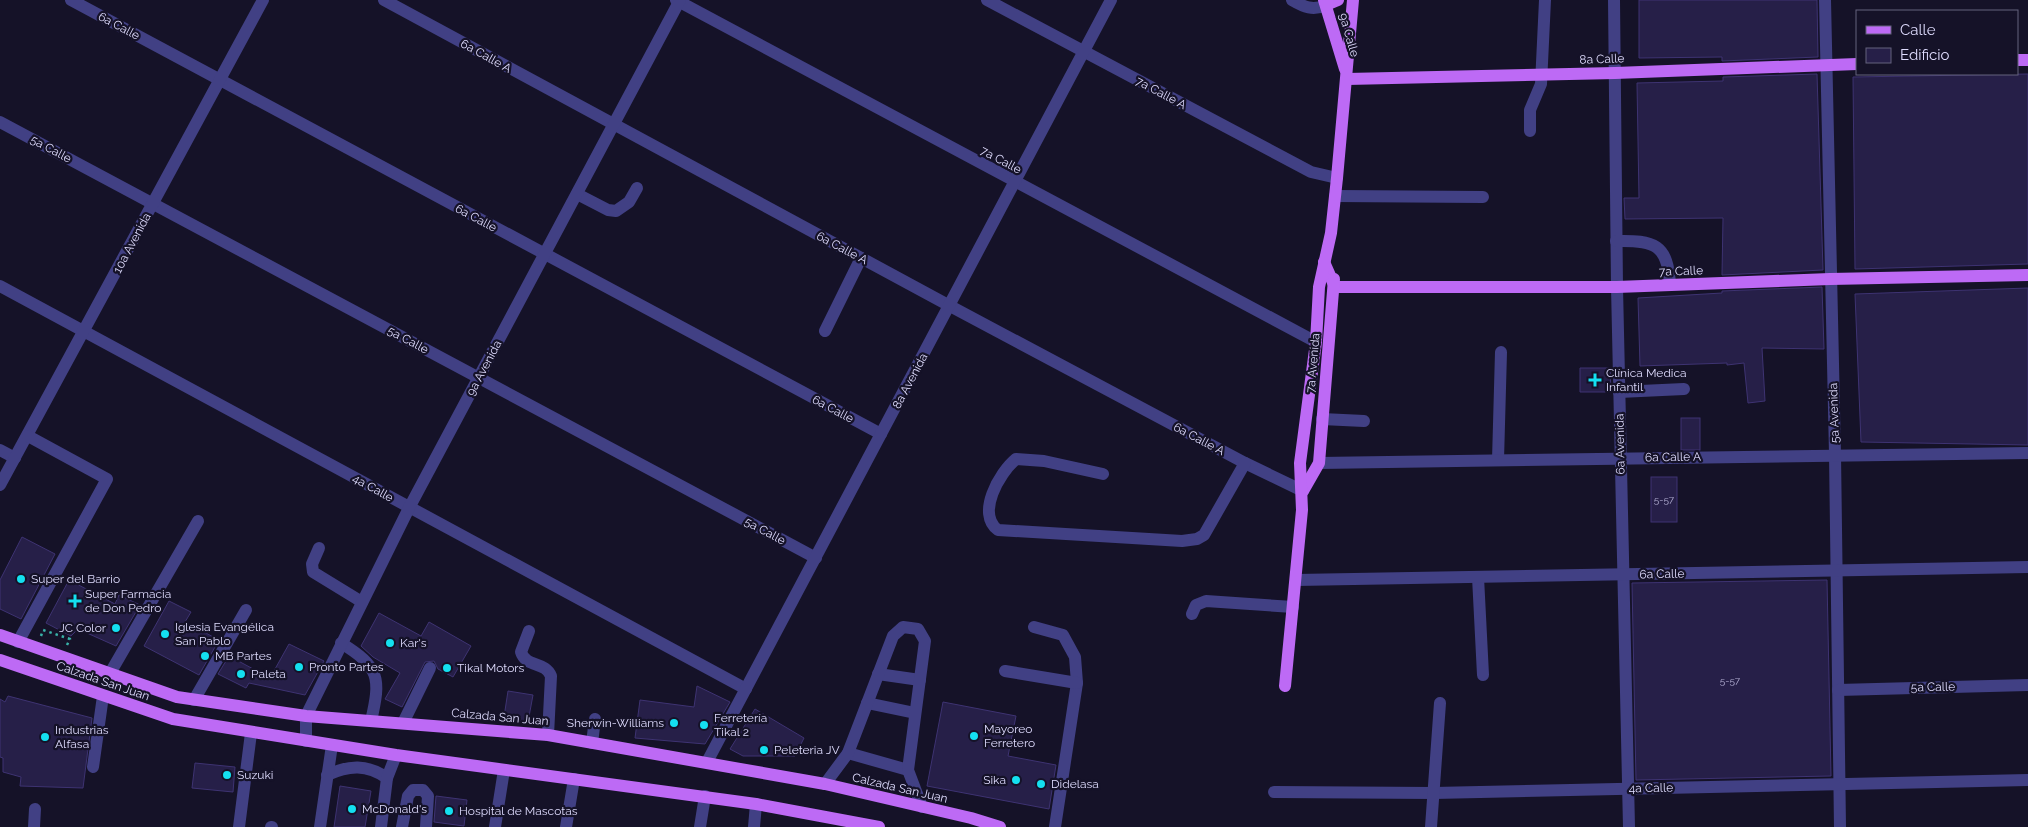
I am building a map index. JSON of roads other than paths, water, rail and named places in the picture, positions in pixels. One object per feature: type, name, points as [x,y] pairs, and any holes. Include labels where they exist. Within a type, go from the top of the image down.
[{"type":"main road","points":[[1325,3],[1338,0]]},
{"type":"main road","name":"7a Avenida","points":[[1285,686],[1303,491],[1300,463],[1316,342],[1318,287],[1330,233],[1335,196],[1353,0]]},
{"type":"main road","name":"9a Calle","points":[[1325,3],[1347,79]]},
{"type":"main road","name":"8a Calle","points":[[1347,79],[1856,64]]},
{"type":"main road","name":"7a Avenida","points":[[1303,491],[1319,463],[1335,286],[1330,233]]},
{"type":"main road","points":[[1324,262],[1335,286]]},
{"type":"main road","name":"7a Calle","points":[[1335,286],[1617,287],[1830,279],[2028,275]]},
{"type":"main road","name":"Calzada San Juan","points":[[0,635],[109,675],[178,697],[306,716],[548,735],[825,784],[922,806],[1000,827]]},
{"type":"main road","name":"Calzada San Juan","points":[[0,660],[173,719],[396,755],[705,796],[872,826]]},
{"type":"street","name":"6a Calle","points":[[71,0],[881,434]]},
{"type":"street","name":"10a Avenida","points":[[0,485],[263,0]]},
{"type":"street","name":"6a Calle A","points":[[384,0],[950,306],[1245,463],[1303,491]]},
{"type":"street","name":"7a Calle A","points":[[987,0],[1311,172],[1337,178]]},
{"type":"street","name":"8a Avenida","points":[[707,762],[1111,0]]},
{"type":"street","points":[[1292,0],[1310,8],[1325,3]]},
{"type":"street","points":[[1530,131],[1530,110],[1539,90],[1542,74],[1545,0]]},
{"type":"street","name":"6a Avenida","points":[[1614,0],[1616,241],[1629,827]]},
{"type":"street","name":"5a Avenida","points":[[1825,0],[1835,454],[1840,827]]},
{"type":"street","name":"9a Avenida","points":[[306,741],[306,716],[341,643],[409,508],[614,125],[678,1]]},
{"type":"street","name":"7a Calle","points":[[678,1],[1014,183],[1316,342]]},
{"type":"street","name":"5a Calle","points":[[0,122],[816,558]]},
{"type":"street","points":[[577,194],[608,210],[616,211],[629,202],[637,188]]},
{"type":"street","points":[[1335,196],[1484,196]]},
{"type":"street","points":[[1616,241],[1648,242],[1658,246],[1666,258],[1670,285]]},
{"type":"street","points":[[825,331],[861,258]]},
{"type":"street","name":"4a Calle","points":[[0,286],[746,689]]},
{"type":"street","points":[[1498,460],[1501,352]]},
{"type":"street","points":[[1619,392],[1684,388]]},
{"type":"street","points":[[1322,419],[1364,421]]},
{"type":"street","points":[[18,642],[107,479],[28,436]]},
{"type":"street","points":[[0,450],[16,458]]},
{"type":"street","name":"6a Calle A","points":[[1319,463],[1835,454],[2028,454]]},
{"type":"street","points":[[1104,474],[1044,462],[1016,460],[1006,468],[991,499],[988,513],[992,526],[998,530],[1182,541],[1197,539],[1204,535],[1245,463]]},
{"type":"street","points":[[109,675],[198,521]]},
{"type":"street","points":[[319,548],[312,564],[313,572],[362,602]]},
{"type":"street","name":"6a Calle","points":[[1296,580],[2028,567]]},
{"type":"street","points":[[1478,577],[1483,675]]},
{"type":"street","points":[[1192,614],[1196,605],[1206,601],[1293,607]]},
{"type":"street","points":[[194,700],[246,610]]},
{"type":"street","points":[[825,784],[848,753],[878,674],[897,631],[903,627],[918,629],[925,641],[908,770],[922,806]]},
{"type":"street","points":[[1034,627],[1062,635],[1075,657],[1077,683],[1055,827]]},
{"type":"street","points":[[529,631],[521,652],[522,656],[526,661],[544,667],[551,676],[548,735]]},
{"type":"street","points":[[341,643],[367,662],[376,678],[378,689],[371,721]]},
{"type":"street","points":[[403,723],[430,668]]},
{"type":"street","points":[[1005,671],[1077,683]]},
{"type":"street","points":[[878,674],[920,680]]},
{"type":"street","name":"5a Calle","points":[[1838,690],[2028,685]]},
{"type":"street","points":[[93,767],[103,696]]},
{"type":"street","points":[[1431,827],[1440,702]]},
{"type":"street","points":[[867,703],[916,713]]},
{"type":"street","points":[[592,743],[595,720]]},
{"type":"street","points":[[239,827],[251,733]]},
{"type":"street","points":[[320,827],[332,745]]},
{"type":"street","points":[[848,753],[908,770]]},
{"type":"street","points":[[381,827],[387,783],[396,755]]},
{"type":"street","points":[[327,774],[344,767],[361,767],[377,771],[387,783],[404,811]]},
{"type":"street","points":[[495,827],[504,770]]},
{"type":"street","points":[[566,827],[574,779]]},
{"type":"street","name":"4a Calle","points":[[1274,792],[1434,793],[2028,780]]},
{"type":"street","points":[[402,827],[404,811],[410,792],[413,790],[426,792],[426,827]]},
{"type":"street","points":[[700,827],[705,796]]},
{"type":"street","points":[[754,827],[756,804]]},
{"type":"street","points":[[34,827],[35,810]]},
{"type":"place","name":"Clínica Medica Infantil","points":[[1595,380]]},
{"type":"place","name":"Super del Barrio","points":[[21,579]]},
{"type":"place","name":"Super Farmacia de Don Pedro","points":[[75,601]]},
{"type":"place","name":"JC Color","points":[[116,628]]},
{"type":"place","name":"Iglesia Evangélica San Pablo","points":[[165,634]]},
{"type":"place","name":"Kar's","points":[[390,643]]},
{"type":"place","name":"MB Partes","points":[[205,656]]},
{"type":"place","name":"Pronto Partes","points":[[299,667]]},
{"type":"place","name":"Tikal Motors","points":[[447,668]]},
{"type":"place","name":"Paleta","points":[[241,674]]},
{"type":"place","name":"Sherwin-Williams","points":[[674,723]]},
{"type":"place","name":"Ferretería Tikal 2","points":[[704,725]]},
{"type":"place","name":"Mayoreo Ferretero","points":[[974,736]]},
{"type":"place","name":"Industrias Alfasa","points":[[45,737]]},
{"type":"place","name":"Peleteria JV","points":[[764,750]]},
{"type":"place","name":"Suzuki","points":[[227,775]]},
{"type":"place","name":"Sika","points":[[1016,780]]},
{"type":"place","name":"Didelasa","points":[[1041,784]]},
{"type":"place","name":"McDonald's","points":[[352,809]]},
{"type":"place","name":"Hospital de Mascotas","points":[[449,811]]}]
